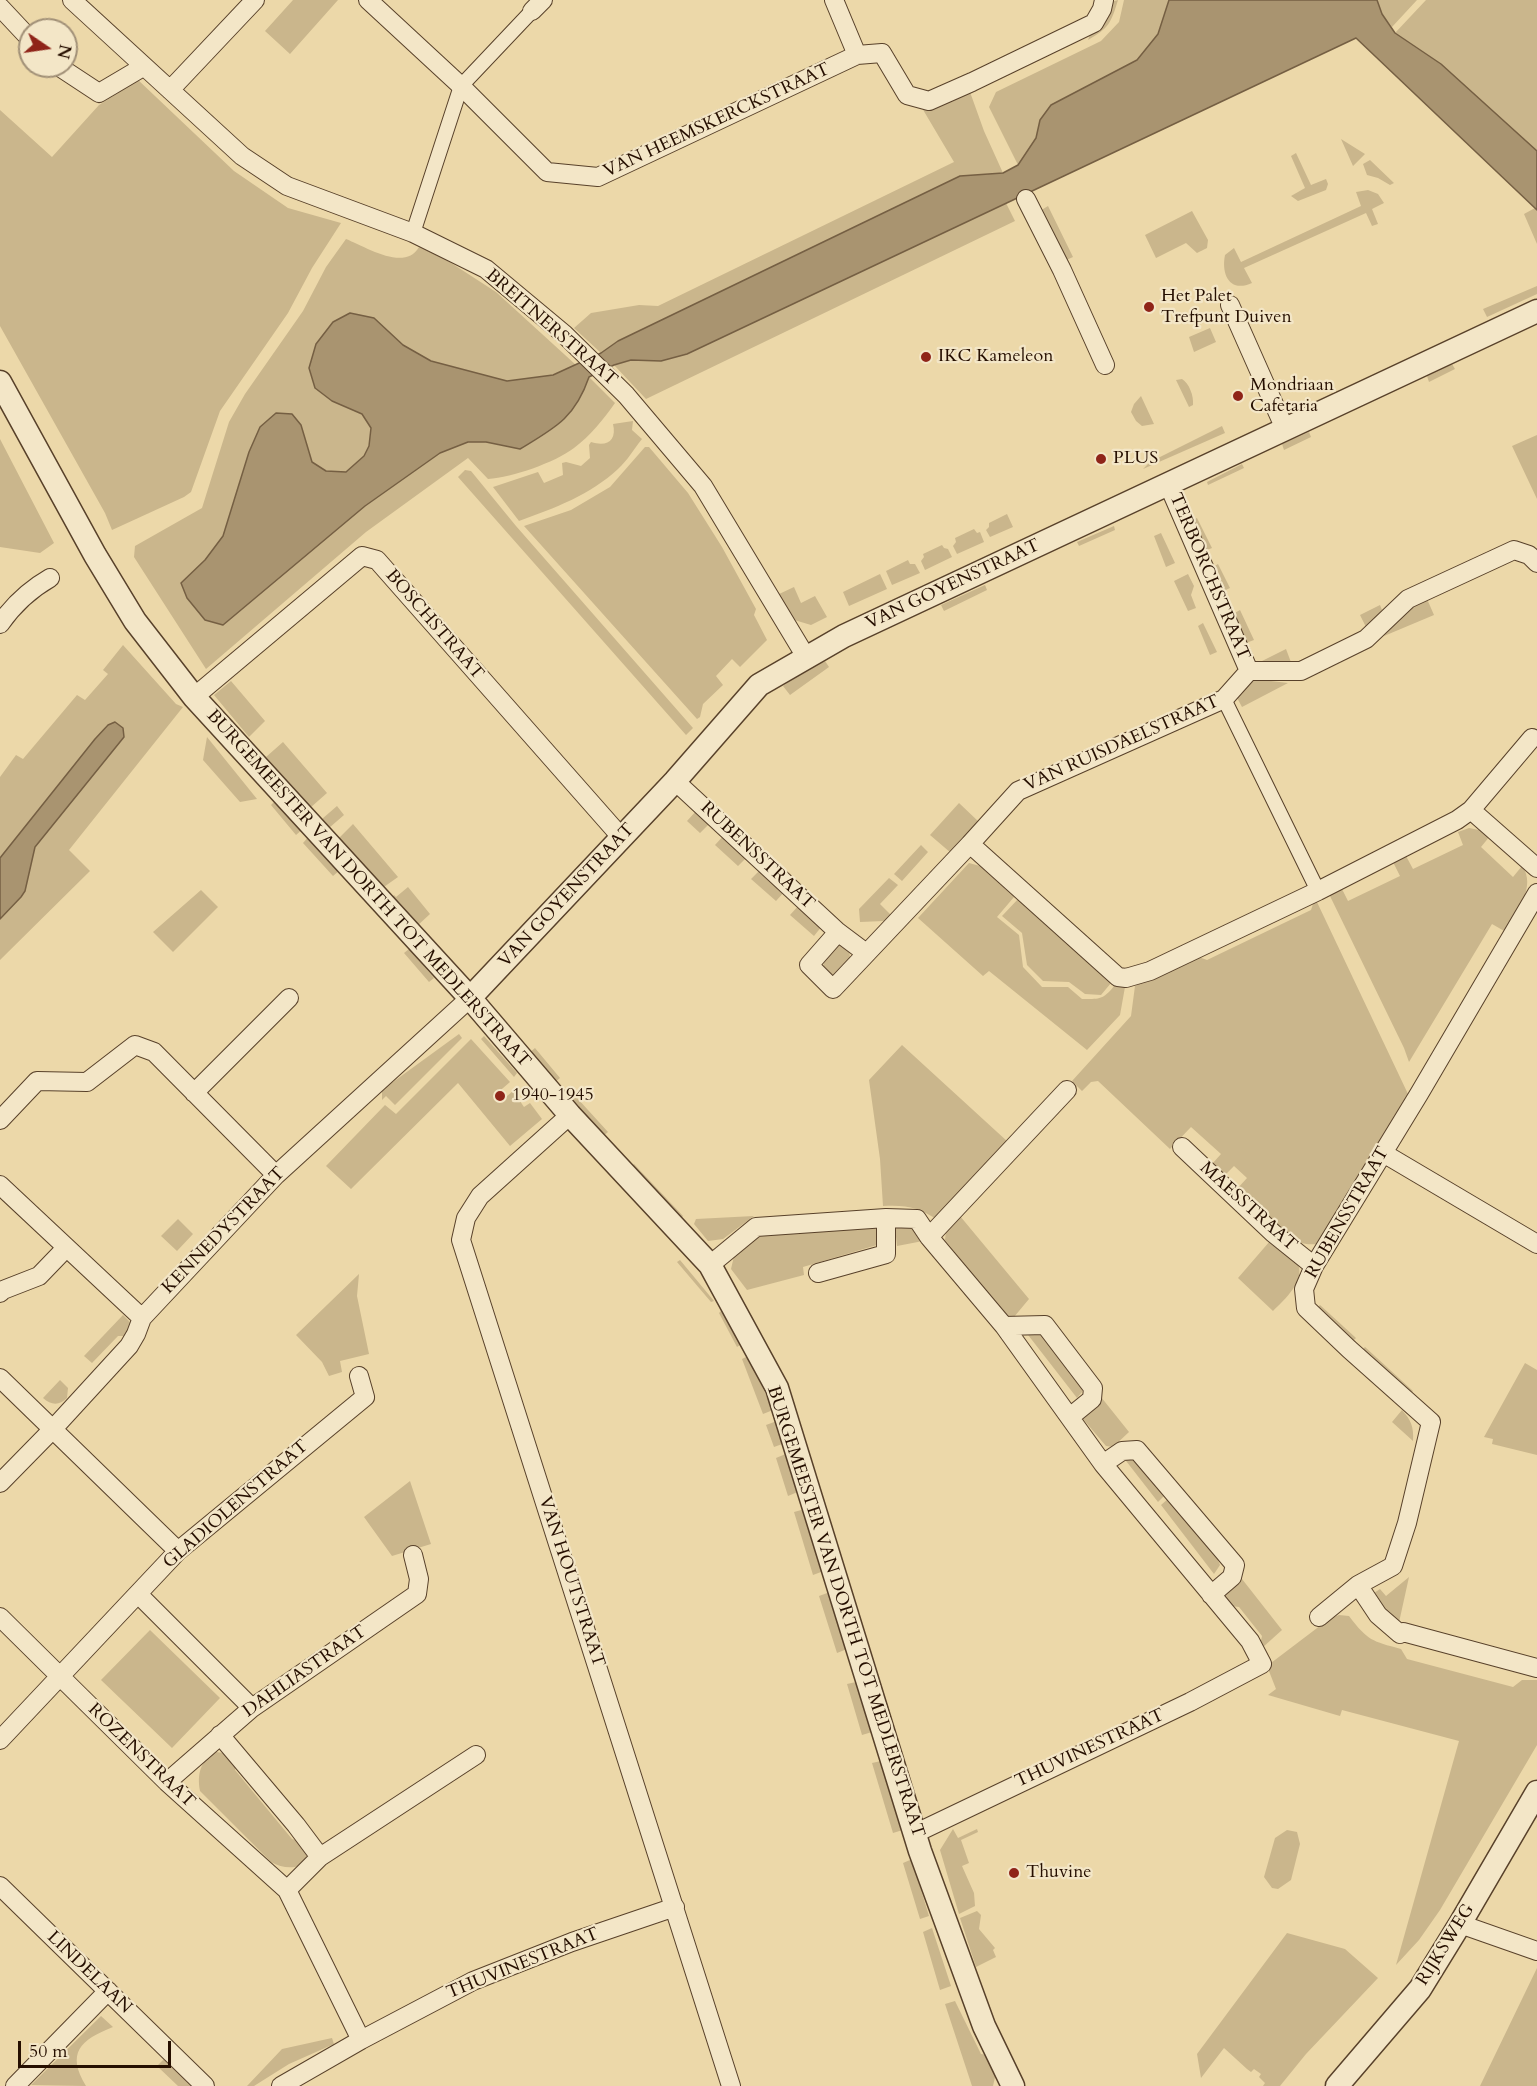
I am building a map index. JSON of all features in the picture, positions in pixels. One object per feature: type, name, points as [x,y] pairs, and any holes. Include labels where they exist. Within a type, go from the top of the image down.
[{"type":"street","name":"BREITNERSTRAAT","points":[[72,0],[242,156],[287,186],[413,233],[486,269],[576,345],[615,384],[703,486],[806,657]]},
{"type":"street","points":[[170,90],[255,0]]},
{"type":"street","name":"VAN HEEMSKERCKSTRAAT","points":[[368,0],[461,86],[546,172],[598,177],[857,55]]},
{"type":"street","points":[[834,0],[857,55],[882,53],[907,95],[928,101],[1095,23],[1104,0]]},
{"type":"street","points":[[413,233],[461,86],[538,5]]},
{"type":"street","points":[[0,7],[18,26]]},
{"type":"street","points":[[76,78],[99,93],[143,67]]},
{"type":"street","points":[[1026,199],[1062,270],[1105,365]]},
{"type":"street","points":[[1230,305],[1285,429]]},
{"type":"street","name":"VAN GOYENSTRAAT","points":[[470,998],[675,781],[759,685],[844,636],[1537,311]]},
{"type":"street","name":"BURGEMEESTER VAN DORTH TOT MEDLERSTRAAT","points":[[0,382],[95,555],[135,621],[194,697],[470,998],[570,1115],[710,1264],[777,1388],[920,1851],[984,2026],[1012,2086]]},
{"type":"street","name":"TERBORCHSTRAAT","points":[[1168,484],[1249,671]]},
{"type":"street","points":[[1249,671],[1301,670],[1366,639],[1408,599],[1514,550],[1529,555],[1537,563]]},
{"type":"street","name":"BOSCHSTRAAT","points":[[194,697],[362,556],[377,560],[622,838]]},
{"type":"street","points":[[0,624],[11,608],[30,590],[50,578]]},
{"type":"street","name":"VAN RUISDAELSTRAAT","points":[[970,844],[1018,791],[1224,699],[1249,671]]},
{"type":"street","points":[[1224,699],[1318,891]]},
{"type":"street","points":[[838,932],[809,965],[833,989],[970,844],[1118,977],[1126,978],[1150,971],[1318,891],[1457,820],[1471,810],[1532,738]]},
{"type":"street","name":"RUBENSSTRAAT","points":[[675,781],[838,932],[866,953]]},
{"type":"street","points":[[1471,810],[1537,868]]},
{"type":"street","name":"RUBENSSTRAAT","points":[[1319,1617],[1358,1585],[1393,1566],[1407,1523],[1431,1422],[1306,1308],[1304,1289],[1314,1266],[1537,893]]},
{"type":"street","points":[[194,1093],[289,998]]},
{"type":"street","name":"KENNEDYSTRAAT","points":[[0,1483],[129,1346],[142,1318],[276,1175],[470,998]]},
{"type":"street","points":[[0,1120],[37,1081],[87,1082],[135,1044],[153,1052],[276,1175]]},
{"type":"street","points":[[929,1237],[1067,1090]]},
{"type":"street","name":"VAN HOUTSTRAAT","points":[[570,1115],[480,1196],[466,1218],[461,1240],[731,2086]]},
{"type":"street","name":"MAESSTRAAT","points":[[1182,1147],[1273,1233],[1314,1266]]},
{"type":"street","points":[[1383,1153],[1537,1244]]},
{"type":"street","points":[[0,1185],[142,1318]]},
{"type":"street","points":[[818,1273],[886,1254],[886,1218]]},
{"type":"street","points":[[710,1264],[756,1227],[886,1218],[917,1219],[929,1237],[1004,1326],[1103,1464],[1211,1595],[1232,1577],[1235,1565],[1137,1450],[1122,1451],[1103,1464]]},
{"type":"street","points":[[0,1293],[39,1276],[66,1248]]},
{"type":"street","points":[[1004,1326],[1045,1325],[1093,1388],[1092,1399],[1070,1417]]},
{"type":"street","name":"GLADIOLENSTRAAT","points":[[0,1740],[178,1551],[365,1396],[359,1376]]},
{"type":"street","points":[[0,1378],[178,1551]]},
{"type":"street","name":"DAHLIASTRAAT","points":[[167,1782],[252,1708],[417,1594],[419,1579],[413,1554]]},
{"type":"street","points":[[1358,1585],[1378,1615],[1400,1634],[1402,1632],[1537,1668]]},
{"type":"street","points":[[138,1594],[252,1708]]},
{"type":"street","name":"THUVINESTRAAT","points":[[916,1833],[1190,1702],[1262,1664],[1250,1641],[1211,1595]]},
{"type":"street","name":"ROZENSTRAAT","points":[[0,1617],[167,1782],[287,1890],[361,2040]]},
{"type":"street","points":[[220,1735],[320,1857]]},
{"type":"street","points":[[287,1890],[320,1857],[476,1755]]},
{"type":"street","name":"RIJKSWEG","points":[[1337,2086],[1420,1989],[1537,1792]]},
{"type":"street","name":"LINDELAAN","points":[[0,1886],[204,2086]]},
{"type":"street","name":"THUVINESTRAAT","points":[[281,2086],[361,2040],[473,1981],[572,1942],[675,1907]]},
{"type":"street","points":[[1460,1924],[1537,1951]]},
{"type":"street","points":[[15,2086],[108,1991]]},
{"type":"shaded area","points":[[293,0],[338,0],[290,54],[265,31]]},
{"type":"shaded area","points":[[1118,0],[1108,24],[1101,32],[1088,40],[1111,2]]},
{"type":"shaded area","points":[[1124,0],[1169,0],[1158,34],[1137,60],[1051,105],[1040,120],[1036,138],[1018,165],[989,107],[996,92],[1101,41],[1119,22]]},
{"type":"shaded area","points":[[1169,0],[1377,0],[1382,14],[1395,33],[1441,64],[1537,151],[1537,210],[1356,38],[687,354],[661,361],[631,360],[589,377],[577,403],[570,412],[554,428],[520,449],[486,442],[468,442],[440,453],[365,506],[223,625],[205,620],[187,598],[181,583],[205,560],[223,536],[249,452],[260,427],[276,413],[292,414],[301,425],[312,462],[326,471],[346,472],[364,456],[369,446],[371,428],[362,414],[332,401],[315,388],[309,368],[316,344],[333,322],[350,313],[374,318],[403,345],[431,361],[507,381],[553,375],[601,353],[618,341],[960,176],[1003,173],[1018,165],[1036,138],[1040,120],[1051,105],[1137,60],[1158,34]]},
{"type":"shaded area","points":[[1377,0],[1417,0],[1392,27],[1382,14]]},
{"type":"shaded area","points":[[1426,0],[1537,0],[1537,151],[1441,64],[1395,33]]},
{"type":"shaded area","points":[[136,78],[234,171],[288,208],[341,223],[312,268],[288,313],[220,411],[191,492],[112,530],[105,513],[0,326],[0,110],[52,157],[99,105]]},
{"type":"shaded area","points":[[970,92],[1003,173],[960,176],[618,341],[601,353],[574,328],[591,313],[639,305],[658,306],[954,162],[922,108]]},
{"type":"shaded area","points":[[1341,139],[1365,154],[1353,166]]},
{"type":"shaded area","points":[[1296,153],[1311,185],[1326,179],[1328,184],[1326,190],[1298,201],[1291,196],[1305,188],[1291,156]]},
{"type":"shaded area","points":[[1370,160],[1394,183],[1390,185],[1367,175],[1363,164]]},
{"type":"shaded area","points":[[1368,190],[1378,194],[1384,203],[1372,209],[1378,224],[1372,226],[1366,213],[1244,268],[1252,283],[1238,286],[1229,280],[1224,269],[1225,255],[1234,248],[1241,262],[1361,206],[1356,192]]},
{"type":"shaded area","points":[[1006,203],[1015,221],[646,399],[614,365],[631,360],[645,361],[687,354]]},
{"type":"shaded area","points":[[1048,206],[1073,257],[1064,261],[1040,211]]},
{"type":"shaded area","points":[[1535,208],[1537,210],[1537,244],[1524,214]]},
{"type":"shaded area","points":[[1192,211],[1208,240],[1207,248],[1197,253],[1186,243],[1156,258],[1145,235]]},
{"type":"shaded area","points":[[346,239],[374,252],[395,258],[413,254],[419,247],[445,259],[496,292],[576,365],[552,375],[507,381],[431,361],[403,345],[374,318],[316,344],[309,369],[315,388],[345,407],[362,414],[371,428],[369,446],[364,457],[346,472],[326,472],[312,462],[301,425],[260,427],[249,452],[223,536],[205,560],[181,583],[365,506],[440,453],[468,442],[486,442],[520,449],[554,428],[570,413],[589,377],[615,403],[586,438],[574,448],[556,459],[533,468],[488,479],[468,458],[366,532],[206,669],[134,557],[135,546],[202,508],[229,422],[245,394],[303,311],[326,267]]},
{"type":"shaded area","points":[[1537,286],[1537,294],[1487,317],[1483,309]]},
{"type":"shaded area","points":[[1210,328],[1216,342],[1194,352],[1189,337]]},
{"type":"shaded area","points":[[1452,364],[1455,369],[1429,382],[1427,376]]},
{"type":"shaded area","points":[[1182,379],[1187,383],[1192,394],[1193,405],[1189,407],[1176,380]]},
{"type":"shaded area","points":[[1141,396],[1154,424],[1142,426],[1131,412]]},
{"type":"shaded area","points":[[633,421],[632,430],[642,439],[627,459],[607,478],[572,500],[519,521],[493,487],[538,472],[544,483],[563,475],[562,463],[581,466],[590,458],[589,445],[591,442],[602,444],[610,441],[614,435],[613,424]]},
{"type":"shaded area","points":[[1222,426],[1225,433],[1143,469],[1150,462]]},
{"type":"shaded area","points":[[1309,432],[1311,437],[1284,450],[1282,444]]},
{"type":"shaded area","points":[[1537,435],[1537,499],[1512,446]]},
{"type":"shaded area","points":[[0,439],[54,543],[40,553],[0,547]]},
{"type":"shaded area","points":[[645,447],[649,447],[688,493],[722,547],[756,609],[754,615],[767,640],[740,667],[732,659],[716,676],[723,685],[703,704],[700,717],[697,719],[524,526],[571,510],[610,487]]},
{"type":"shaded area","points":[[1242,464],[1244,468],[1208,485],[1207,482]]},
{"type":"shaded area","points":[[465,470],[471,471],[516,526],[693,728],[686,735],[458,477]]},
{"type":"shaded area","points":[[1007,514],[1013,527],[990,537],[986,530],[989,523]]},
{"type":"shaded area","points":[[1197,518],[1212,548],[1202,552],[1190,521]]},
{"type":"shaded area","points":[[1114,526],[1115,530],[1079,546],[1077,542]]},
{"type":"shaded area","points":[[974,529],[977,533],[980,532],[984,542],[957,554],[953,546],[956,542],[955,538]]},
{"type":"shaded area","points":[[1161,533],[1175,563],[1166,567],[1154,536]]},
{"type":"shaded area","points":[[942,545],[948,549],[952,557],[925,570],[921,561],[923,554]]},
{"type":"shaded area","points":[[908,560],[910,564],[915,564],[920,573],[892,585],[886,571]]},
{"type":"shaded area","points":[[1218,564],[1230,588],[1217,594],[1212,568]]},
{"type":"shaded area","points":[[880,574],[887,589],[849,606],[843,592]]},
{"type":"shaded area","points":[[1188,574],[1194,586],[1191,595],[1196,608],[1188,611],[1174,581]]},
{"type":"shaded area","points":[[985,585],[987,590],[944,611],[941,605]]},
{"type":"shaded area","points":[[794,587],[801,603],[815,596],[827,617],[811,625],[791,619],[777,595]]},
{"type":"shaded area","points":[[1427,599],[1434,615],[1384,636],[1396,619]]},
{"type":"shaded area","points":[[1380,605],[1382,610],[1366,627],[1360,615]]},
{"type":"shaded area","points":[[1240,610],[1254,640],[1246,643],[1233,614]]},
{"type":"shaded area","points":[[1203,623],[1217,652],[1210,655],[1198,626]]},
{"type":"shaded area","points":[[123,645],[176,704],[183,707],[69,850],[90,871],[0,960],[0,919],[21,897],[35,847],[124,737],[115,722],[107,725],[0,858],[0,777],[16,755],[23,759],[77,695],[85,700],[108,674],[103,670]]},
{"type":"shaded area","points":[[1286,649],[1292,665],[1281,667],[1262,661]]},
{"type":"shaded area","points":[[825,661],[829,667],[790,695],[783,686],[805,670]]},
{"type":"shaded area","points":[[1254,679],[1288,683],[1242,707],[1235,694]]},
{"type":"shaded area","points":[[231,681],[265,721],[249,737],[214,695]]},
{"type":"shaded area","points":[[115,722],[123,728],[124,737],[35,847],[25,891],[0,919],[0,858],[95,739],[108,725]]},
{"type":"shaded area","points":[[207,737],[257,799],[240,802],[203,760]]},
{"type":"shaded area","points":[[283,742],[327,793],[310,808],[266,757]]},
{"type":"shaded area","points":[[278,798],[304,828],[296,835],[271,805]]},
{"type":"shaded area","points":[[959,803],[979,822],[951,853],[930,835]]},
{"type":"shaded area","points":[[337,806],[344,815],[329,828],[322,819]]},
{"type":"shaded area","points":[[697,810],[710,823],[700,833],[687,821]]},
{"type":"shaded area","points":[[353,824],[398,877],[381,889],[338,839]]},
{"type":"shaded area","points":[[1469,828],[1484,831],[1490,836],[1481,847],[1513,877],[1522,866],[1526,874],[1526,891],[1506,932],[1492,924],[1409,1062],[1329,894],[1341,887],[1348,901],[1400,876],[1393,862],[1406,856],[1413,869],[1463,845],[1458,832]]},
{"type":"shaded area","points":[[725,834],[748,856],[738,866],[715,845]]},
{"type":"shaded area","points":[[310,835],[340,870],[333,876],[303,843]]},
{"type":"shaded area","points":[[921,845],[928,852],[902,881],[894,874]]},
{"type":"shaded area","points":[[969,863],[980,866],[1014,897],[997,917],[1019,935],[1023,967],[1042,987],[1068,987],[1082,999],[1097,999],[1107,994],[1115,985],[1125,987],[1120,1015],[1087,1050],[989,971],[983,976],[918,918]]},
{"type":"shaded area","points":[[761,869],[785,891],[776,901],[751,879]]},
{"type":"shaded area","points":[[889,878],[898,885],[880,904],[891,915],[884,921],[860,922],[859,909]]},
{"type":"shaded area","points":[[408,887],[430,914],[417,926],[390,900]]},
{"type":"shaded area","points":[[201,890],[218,907],[173,952],[153,932]]},
{"type":"shaded area","points":[[1019,898],[1111,983],[1101,995],[1085,994],[1069,982],[1043,981],[1027,965],[1022,933],[1002,916]]},
{"type":"shaded area","points":[[1316,900],[1408,1094],[1318,1244],[1311,1244],[1301,1243],[1292,1238],[1237,1189],[1247,1178],[1234,1166],[1224,1176],[1212,1164],[1221,1154],[1191,1127],[1170,1149],[1098,1081],[1091,1082],[1082,1091],[1072,1081],[1131,1016],[1135,986],[1196,956],[1207,960],[1311,910]]},
{"type":"shaded area","points":[[799,905],[822,926],[814,936],[790,915]]},
{"type":"shaded area","points":[[843,939],[849,947],[850,958],[837,975],[829,975],[823,969],[824,961]]},
{"type":"shaded area","points":[[409,949],[434,978],[429,982],[404,953]]},
{"type":"shaded area","points":[[459,1034],[462,1038],[395,1105],[386,1096],[382,1100],[382,1090]]},
{"type":"shaded area","points":[[484,1036],[517,1073],[514,1077],[481,1039]]},
{"type":"shaded area","points":[[471,1039],[510,1082],[495,1095],[500,1102],[513,1091],[524,1107],[530,1103],[542,1119],[510,1146],[458,1083],[351,1189],[326,1166],[385,1105],[396,1114]]},
{"type":"shaded area","points":[[902,1045],[1008,1142],[939,1221],[912,1208],[883,1206],[880,1159],[869,1080]]},
{"type":"shaded area","points":[[535,1048],[560,1078],[554,1083],[529,1053]]},
{"type":"shaded area","points":[[568,1088],[608,1132],[602,1137],[563,1093]]},
{"type":"shaded area","points":[[634,1164],[683,1216],[680,1220],[629,1169]]},
{"type":"shaded area","points":[[754,1216],[723,1239],[708,1241],[694,1224],[696,1219]]},
{"type":"shaded area","points":[[960,1216],[1029,1299],[1014,1317],[1008,1318],[945,1240],[946,1231]]},
{"type":"shaded area","points":[[178,1219],[193,1234],[177,1251],[161,1236]]},
{"type":"shaded area","points":[[905,1225],[916,1231],[923,1241],[897,1246],[895,1227]]},
{"type":"shaded area","points":[[875,1227],[879,1234],[877,1245],[803,1267],[804,1275],[747,1290],[731,1269],[735,1252],[759,1233]]},
{"type":"shaded area","points":[[1270,1241],[1292,1256],[1299,1269],[1297,1283],[1273,1311],[1238,1278]]},
{"type":"shaded area","points":[[680,1260],[714,1301],[711,1302],[677,1262]]},
{"type":"shaded area","points":[[359,1274],[357,1296],[369,1354],[340,1361],[342,1372],[329,1376],[322,1362],[296,1335]]},
{"type":"shaded area","points":[[1320,1305],[1356,1338],[1352,1342],[1316,1309]]},
{"type":"shaded area","points":[[721,1311],[743,1343],[737,1347],[719,1313]]},
{"type":"shaded area","points":[[123,1315],[133,1325],[128,1336],[118,1336],[92,1363],[84,1356]]},
{"type":"shaded area","points":[[1038,1330],[1082,1386],[1082,1392],[1077,1398],[1025,1331]]},
{"type":"shaded area","points":[[1365,1347],[1413,1391],[1409,1396],[1361,1351]]},
{"type":"shaded area","points":[[748,1356],[773,1410],[763,1414],[742,1359]]},
{"type":"shaded area","points":[[1525,1363],[1537,1370],[1537,1455],[1492,1444],[1493,1439],[1484,1437]]},
{"type":"shaded area","points":[[60,1380],[68,1388],[67,1398],[55,1404],[43,1398]]},
{"type":"shaded area","points":[[1101,1397],[1129,1432],[1113,1447],[1106,1446],[1083,1419],[1084,1411]]},
{"type":"shaded area","points":[[1402,1410],[1411,1424],[1413,1441],[1392,1422]]},
{"type":"shaded area","points":[[777,1421],[785,1443],[774,1447],[766,1425]]},
{"type":"shaded area","points":[[788,1453],[800,1491],[788,1496],[776,1458]]},
{"type":"shaded area","points":[[1132,1453],[1166,1494],[1158,1502],[1123,1457]]},
{"type":"shaded area","points":[[410,1481],[431,1544],[392,1556],[364,1517]]},
{"type":"shaded area","points":[[1169,1498],[1218,1560],[1220,1565],[1214,1574],[1161,1505]]},
{"type":"shaded area","points":[[805,1509],[829,1569],[813,1575],[794,1512]]},
{"type":"shaded area","points":[[1409,1577],[1398,1627],[1371,1595],[1380,1589],[1386,1596]]},
{"type":"shaded area","points":[[1232,1579],[1242,1579],[1282,1630],[1262,1648],[1260,1645],[1262,1636],[1239,1607],[1231,1606],[1222,1595]]},
{"type":"shaded area","points":[[830,1592],[847,1649],[837,1653],[819,1596]]},
{"type":"shaded area","points":[[1339,1615],[1349,1616],[1371,1639],[1401,1649],[1407,1659],[1513,1687],[1522,1680],[1537,1680],[1537,1745],[1440,1910],[1419,1940],[1396,1965],[1459,1741],[1342,1710],[1340,1716],[1268,1695],[1276,1689],[1267,1666],[1329,1619]]},
{"type":"shaded area","points":[[150,1630],[220,1698],[172,1748],[101,1680]]},
{"type":"shaded area","points":[[856,1682],[872,1732],[862,1735],[847,1684]]},
{"type":"shaded area","points":[[216,1752],[224,1753],[238,1763],[235,1770],[292,1839],[303,1842],[307,1857],[299,1866],[286,1867],[271,1862],[200,1791],[201,1768],[206,1760]]},
{"type":"shaded area","points":[[881,1761],[909,1828],[893,1833],[872,1763]]},
{"type":"shaded area","points":[[953,1829],[958,1838],[977,1829],[978,1832],[961,1840],[969,1863],[962,1866],[974,1893],[975,1906],[959,1914],[940,1850]]},
{"type":"shaded area","points":[[1287,1830],[1297,1832],[1300,1844],[1291,1880],[1278,1889],[1272,1888],[1264,1877],[1275,1838]]},
{"type":"shaded area","points":[[917,1857],[921,1869],[917,1877],[929,1916],[920,1919],[903,1863]]},
{"type":"shaded area","points":[[977,1911],[981,1915],[979,1929],[995,1948],[993,1950],[996,1957],[976,1967],[960,1918]]},
{"type":"shaded area","points":[[932,1928],[951,1986],[940,1990],[923,1932]]},
{"type":"shaded area","points":[[1287,1933],[1345,1949],[1378,1978],[1306,2054],[1280,2086],[1263,2086],[1265,2083],[1259,2077],[1261,2074],[1254,2069],[1251,2072],[1224,2048],[1201,2078],[1197,2054]]},
{"type":"shaded area","points":[[1537,1968],[1537,2086],[1480,2086]]},
{"type":"shaded area","points":[[955,2001],[981,2054],[989,2055],[996,2073],[993,2086],[972,2086],[945,2004]]},
{"type":"shaded area","points":[[101,2016],[113,2027],[92,2037],[80,2049],[77,2056],[80,2075],[86,2086],[31,2085]]},
{"type":"shaded area","points":[[332,2038],[334,2044],[289,2064],[254,2086],[247,2086],[282,2049]]},
{"type":"shaded area","points":[[164,2059],[169,2059],[196,2086],[178,2086],[157,2066]]},
{"type":"place","name":"Het Palet Trefpunt Duiven","points":[[1149,307]]},
{"type":"place","name":"IKC Kameleon","points":[[926,357]]},
{"type":"place","name":"Mondriaan Cafetaria","points":[[1238,396]]},
{"type":"place","name":"PLUS","points":[[1101,459]]},
{"type":"place","name":"1940-1945","points":[[500,1096]]},
{"type":"place","name":"Thuvine","points":[[1014,1873]]}]
